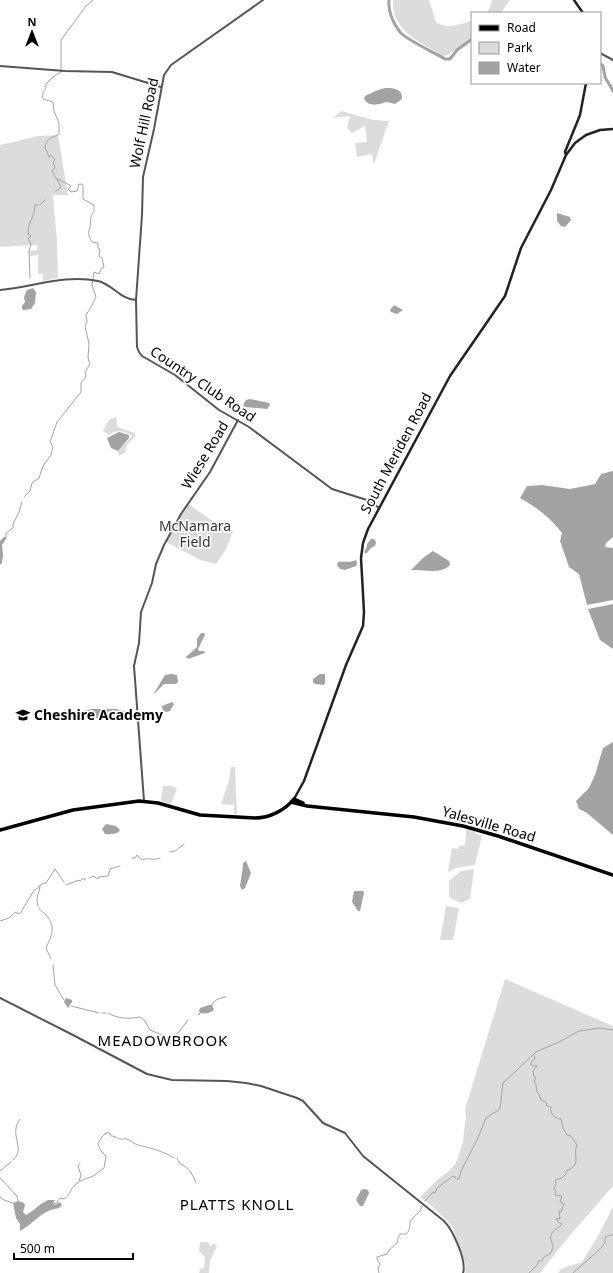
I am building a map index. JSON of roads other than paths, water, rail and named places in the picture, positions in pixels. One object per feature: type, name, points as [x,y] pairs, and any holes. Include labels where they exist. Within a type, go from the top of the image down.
[{"type":"main road","points":[[574,0],[582,12]]},
{"type":"main road","points":[[566,155],[565,152],[580,115],[586,84]]},
{"type":"main road","name":"South Meriden Road","points":[[144,801],[200,815],[263,817],[280,811],[293,801],[304,781],[346,665],[363,626],[364,612],[361,565],[362,548],[366,534],[450,376],[505,296],[521,248],[551,190],[566,155],[575,144],[586,135],[600,130],[613,128]]},
{"type":"main road","points":[[0,830],[77,809],[123,802],[144,801]]},
{"type":"main road","name":"Yalesville Road","points":[[293,801],[308,805],[423,818],[463,826],[498,836],[613,875]]},
{"type":"street","name":"Wolf Hill Road","points":[[136,300],[143,177],[164,75],[171,65],[264,0]]},
{"type":"street","points":[[601,54],[613,60]]},
{"type":"street","points":[[0,66],[64,71],[112,72],[161,87]]},
{"type":"street","points":[[0,290],[29,287],[57,280],[90,280],[103,283],[123,296],[136,300]]},
{"type":"street","name":"Country Club Road","points":[[136,300],[137,347],[142,356],[175,375],[218,410],[238,420],[287,454],[332,489],[370,501],[379,508]]},
{"type":"street","name":"Wiese Road","points":[[144,801],[134,666],[139,643],[141,612],[152,582],[156,564],[164,545],[183,510],[210,472],[238,420]]},
{"type":"street","points":[[0,998],[69,1032],[147,1074],[172,1080],[246,1083],[261,1086],[299,1099],[323,1123],[345,1133],[363,1156],[444,1220],[451,1231],[463,1260],[465,1267],[463,1273]]},
{"type":"water","points":[[386,88],[399,91],[402,99],[395,104],[387,102],[375,105],[369,104],[364,99],[365,96]]},
{"type":"water","points":[[557,213],[570,217],[571,220],[565,227],[561,226],[557,221]]},
{"type":"water","points":[[33,288],[36,292],[35,303],[31,309],[24,310],[22,309],[22,306],[25,302],[24,297],[27,290]]},
{"type":"water","points":[[394,305],[403,310],[397,314],[391,312],[390,310]]},
{"type":"water","points":[[250,399],[269,403],[270,405],[267,409],[245,407],[243,405],[246,400]]},
{"type":"water","points":[[119,432],[129,435],[129,438],[118,451],[111,448],[107,438]]},
{"type":"water","points":[[613,471],[613,537],[606,543],[605,547],[613,548],[613,600],[587,605],[579,574],[569,567],[560,541],[562,533],[543,513],[520,498],[527,486],[542,485],[570,489],[595,484],[601,474]]},
{"type":"water","points":[[6,537],[6,539],[2,545],[3,555],[2,563],[0,565],[0,541]]},
{"type":"water","points":[[371,539],[374,539],[376,542],[375,546],[366,554],[364,552]]},
{"type":"water","points":[[433,551],[449,561],[450,565],[437,571],[411,570],[423,558]]},
{"type":"water","points":[[356,560],[356,566],[345,570],[340,569],[337,565],[338,562],[350,562]]},
{"type":"water","points":[[613,604],[613,649],[600,640],[588,609]]},
{"type":"water","points":[[201,633],[204,633],[205,635],[198,649],[199,651],[204,651],[205,653],[188,659],[186,657],[197,647],[197,639]]},
{"type":"water","points":[[320,674],[325,674],[324,685],[315,684],[313,682],[313,679]]},
{"type":"water","points":[[165,675],[177,675],[178,682],[176,684],[164,684],[153,695]]},
{"type":"water","points":[[172,702],[174,704],[170,711],[163,711],[162,706]]},
{"type":"water","points":[[92,709],[116,709],[134,712],[134,714],[123,719],[113,717],[82,719],[81,711]]},
{"type":"water","points":[[613,742],[613,835],[587,813],[579,809],[576,801],[589,788],[595,775],[603,748]]},
{"type":"water","points":[[106,824],[116,826],[120,830],[114,834],[105,834],[102,829]]},
{"type":"water","points":[[246,861],[251,873],[245,888],[242,890],[240,886],[243,863]]},
{"type":"water","points":[[354,891],[363,891],[364,893],[360,911],[358,911],[352,902]]},
{"type":"water","points":[[66,998],[72,1000],[68,1008],[64,1002]]},
{"type":"water","points":[[212,1005],[214,1010],[208,1013],[200,1013],[200,1008]]},
{"type":"water","points":[[361,1190],[368,1190],[369,1193],[363,1206],[360,1206],[356,1200]]},
{"type":"water","points":[[48,1200],[55,1200],[53,1203],[54,1205],[60,1202],[62,1205],[59,1208],[42,1214],[20,1231],[20,1224],[16,1218],[13,1203],[18,1201],[24,1203],[25,1205],[23,1212],[26,1215]]},
{"type":"waterway","points":[[24,497],[30,491],[32,483],[39,478],[43,466],[51,455],[53,447],[50,442],[57,422],[81,392],[81,383],[86,377],[85,372],[90,364],[88,358],[89,344],[85,326],[87,322],[86,315],[96,297],[92,285],[94,272],[99,274],[101,269],[104,267],[102,258],[99,256],[100,249],[98,248],[98,243],[92,242],[89,234],[94,205],[83,199],[83,185],[79,184],[77,191],[71,192],[68,189],[71,186],[56,178],[52,171],[55,167],[53,162],[55,160],[51,155],[49,157],[45,149],[46,142],[59,134],[59,123],[54,111],[53,102],[43,99],[43,91],[46,88],[46,84],[61,72],[61,40],[86,6],[93,0]]},
{"type":"waterway","points":[[389,0],[389,8],[392,17],[400,32],[414,42],[445,59],[450,59],[457,50],[471,40]]},
{"type":"waterway","points":[[601,64],[603,66],[605,77],[613,91]]},
{"type":"waterway","points":[[55,192],[61,187],[57,179]]},
{"type":"waterway","points":[[40,205],[45,200]]},
{"type":"waterway","points":[[30,278],[29,251],[31,244],[28,239],[31,236],[28,234],[28,230],[35,205],[38,205]]},
{"type":"waterway","points":[[6,537],[6,533],[13,528],[13,524],[22,502]]},
{"type":"waterway","points":[[170,852],[175,851],[184,844]]},
{"type":"waterway","points":[[132,858],[135,858],[137,855],[142,860],[160,858]]},
{"type":"waterway","points":[[90,878],[93,876],[98,879],[99,877],[108,876],[110,869],[120,866]]},
{"type":"waterway","points":[[0,921],[9,918],[15,912],[19,914],[33,892],[42,884],[46,883],[55,869],[64,882]]},
{"type":"waterway","points":[[66,885],[86,879]]},
{"type":"waterway","points":[[38,906],[37,897],[40,885]]},
{"type":"waterway","points":[[39,908],[49,919],[52,928],[50,939],[46,948],[51,959]]},
{"type":"waterway","points":[[53,965],[55,985],[64,1000]]},
{"type":"waterway","points":[[212,1005],[216,1000],[226,997]]},
{"type":"waterway","points":[[71,1006],[99,1013]]},
{"type":"waterway","points":[[108,1013],[124,1018],[140,1017],[145,1021],[150,1030],[164,1036],[167,1044],[170,1044],[174,1036],[188,1020]]},
{"type":"waterway","points":[[425,1201],[433,1192],[435,1193],[437,1188],[453,1176],[456,1179],[459,1179],[461,1171],[477,1140],[486,1118],[500,1109],[503,1083],[536,1052],[579,1031],[600,1028],[613,1030]]},
{"type":"waterway","points":[[529,1273],[538,1264],[538,1261],[542,1261],[544,1257],[551,1253],[553,1246],[551,1235],[554,1230],[562,1224],[558,1222],[556,1218],[560,1219],[559,1211],[561,1212],[564,1204],[560,1202],[562,1196],[555,1195],[555,1180],[562,1178],[566,1174],[566,1171],[576,1163],[577,1145],[571,1136],[567,1135],[563,1128],[561,1119],[556,1118],[553,1115],[551,1112],[551,1107],[547,1106],[546,1102],[541,1100],[537,1092],[534,1081],[536,1078],[534,1077],[533,1071],[537,1066],[531,1065],[531,1062],[535,1059],[534,1055]]},
{"type":"waterway","points":[[13,1160],[18,1153],[16,1128],[20,1119]]},
{"type":"waterway","points":[[53,1204],[60,1198],[64,1199],[78,1183],[93,1176],[104,1168],[106,1156],[101,1151],[98,1144],[106,1133],[110,1133],[111,1136],[121,1139],[127,1139],[174,1158]]},
{"type":"waterway","points":[[177,1158],[180,1164],[186,1167],[194,1177],[196,1183]]},
{"type":"waterway","points":[[0,1171],[11,1162]]},
{"type":"waterway","points":[[79,1181],[81,1175],[78,1166],[80,1163]]},
{"type":"waterway","points":[[0,1178],[17,1196],[18,1201]]},
{"type":"waterway","points":[[0,1197],[13,1203]]},
{"type":"waterway","points":[[379,1273],[378,1268],[380,1264],[377,1257],[387,1254],[389,1250],[397,1243],[400,1234],[407,1233],[410,1228],[410,1221],[420,1211],[422,1206]]},
{"type":"waterway","points":[[573,1273],[600,1249],[605,1243],[605,1237],[613,1234]]},
{"type":"place","name":"Cheshire Academy","points":[[23,715]]},
{"type":"district","name":"MEADOWBROOK","points":[[163,1041]]},
{"type":"district","name":"PLATTS KNOLL","points":[[237,1205]]},
{"type":"park label","name":"McNamara Field","points":[[195,534]]}]
